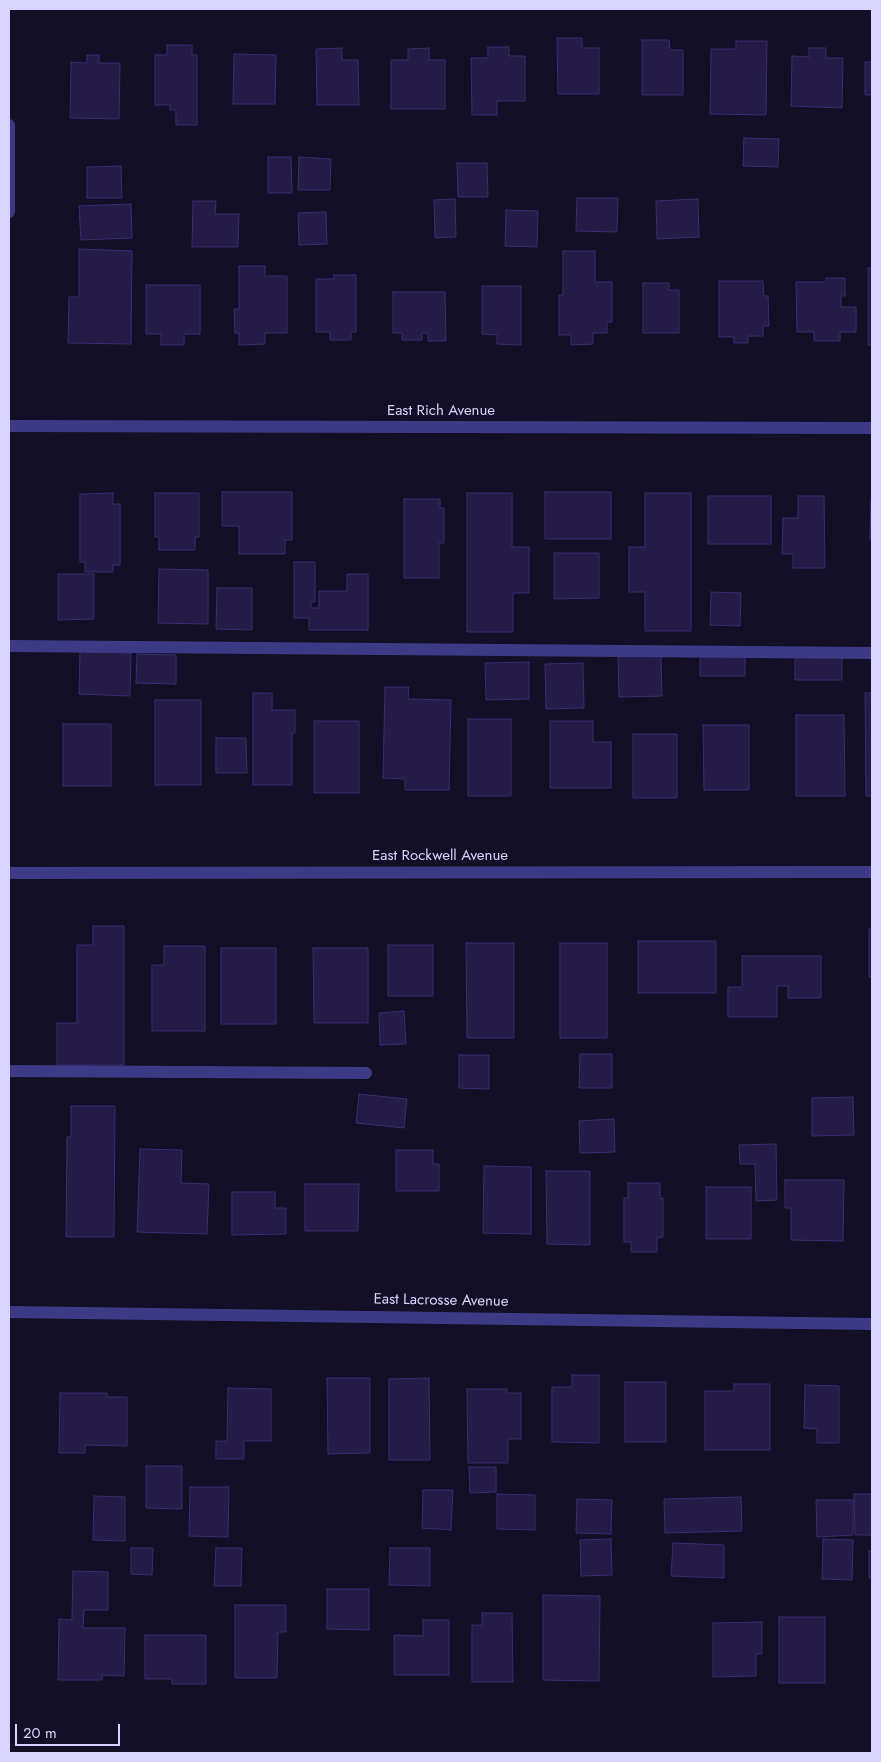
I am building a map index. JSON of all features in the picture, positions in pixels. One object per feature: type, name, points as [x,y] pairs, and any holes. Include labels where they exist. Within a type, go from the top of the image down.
[{"type":"street","points":[[9,125],[9,212]]},
{"type":"street","name":"East Rich Avenue","points":[[9,426],[872,428]]},
{"type":"street","points":[[9,646],[872,653]]},
{"type":"street","name":"East Rockwell Avenue","points":[[9,872],[872,872]]},
{"type":"street","points":[[9,1071],[366,1073]]},
{"type":"street","name":"East Lacrosse Avenue","points":[[9,1312],[872,1324]]},
{"type":"building","points":[[557,38],[582,38],[582,48],[599,48],[599,94],[558,94]]},
{"type":"building","points":[[642,40],[669,40],[670,50],[683,50],[683,95],[642,95]]},
{"type":"building","points":[[736,41],[767,41],[766,115],[710,114],[711,49],[736,49]]},
{"type":"building","points":[[167,45],[192,45],[192,55],[197,55],[197,125],[176,125],[176,110],[170,110],[170,105],[155,105],[155,55],[167,55]]},
{"type":"building","points":[[488,47],[509,47],[509,56],[525,56],[525,101],[497,101],[497,115],[472,115],[471,58],[488,58]]},
{"type":"building","points":[[342,48],[342,60],[358,60],[359,105],[317,105],[316,49]]},
{"type":"building","points":[[429,48],[429,60],[445,60],[445,109],[391,109],[391,60],[408,60],[408,49]]},
{"type":"building","points":[[809,48],[826,48],[826,58],[843,58],[842,108],[791,106],[792,56],[809,57]]},
{"type":"building","points":[[234,54],[276,55],[275,104],[233,104]]},
{"type":"building","points":[[87,55],[99,55],[99,63],[120,63],[119,119],[70,118],[71,62],[87,63]]},
{"type":"building","points":[[865,62],[872,62],[872,95],[865,95]]},
{"type":"building","points":[[744,138],[779,139],[778,167],[743,166]]},
{"type":"building","points":[[268,157],[291,157],[292,193],[268,193]]},
{"type":"building","points":[[299,157],[331,159],[330,190],[298,190]]},
{"type":"building","points":[[457,163],[487,163],[488,197],[458,197]]},
{"type":"building","points":[[121,166],[122,198],[87,198],[87,167]]},
{"type":"building","points":[[577,198],[618,198],[617,232],[576,231]]},
{"type":"building","points":[[455,199],[456,237],[435,238],[434,200]]},
{"type":"building","points":[[698,199],[699,237],[657,239],[656,201]]},
{"type":"building","points":[[193,201],[216,201],[215,214],[239,214],[238,247],[192,247]]},
{"type":"building","points":[[131,204],[132,238],[81,240],[79,206]]},
{"type":"building","points":[[506,210],[538,211],[537,247],[505,246]]},
{"type":"building","points":[[326,212],[327,244],[299,245],[298,213]]},
{"type":"building","points":[[79,249],[132,251],[131,344],[68,343],[69,297],[79,297]]},
{"type":"building","points":[[563,251],[595,251],[595,282],[612,282],[612,322],[607,322],[607,333],[593,333],[593,344],[571,345],[571,335],[559,335],[559,295],[563,295]]},
{"type":"building","points":[[239,266],[265,266],[265,276],[287,276],[287,333],[265,333],[265,344],[239,345],[239,333],[235,333],[234,309],[239,309]]},
{"type":"building","points":[[868,268],[872,268],[872,345],[868,345]]},
{"type":"building","points":[[334,275],[356,275],[356,332],[351,332],[351,340],[330,340],[330,332],[316,332],[316,279],[334,279]]},
{"type":"building","points":[[826,278],[845,278],[845,296],[841,296],[841,307],[856,307],[856,332],[840,332],[840,341],[814,341],[814,332],[797,332],[796,282],[826,282]]},
{"type":"building","points":[[719,281],[763,281],[764,296],[768,296],[769,326],[763,326],[763,336],[748,336],[748,343],[734,343],[734,337],[719,337]]},
{"type":"building","points":[[643,283],[669,283],[669,290],[679,290],[679,333],[643,333]]},
{"type":"building","points":[[146,285],[200,285],[200,334],[184,334],[184,345],[161,345],[161,334],[146,334]]},
{"type":"building","points":[[482,286],[521,286],[521,345],[497,344],[497,335],[482,334]]},
{"type":"building","points":[[393,292],[445,292],[446,341],[428,341],[428,333],[422,333],[422,340],[402,340],[402,333],[393,333]]},
{"type":"building","points":[[222,492],[292,492],[292,540],[285,540],[285,554],[239,554],[239,526],[222,526]]},
{"type":"building","points":[[545,492],[611,492],[611,539],[545,539]]},
{"type":"building","points":[[113,493],[113,504],[120,504],[120,565],[113,565],[113,572],[85,572],[85,562],[80,562],[80,494]]},
{"type":"building","points":[[155,493],[199,493],[199,537],[195,537],[195,550],[159,550],[159,537],[155,537]]},
{"type":"building","points":[[467,493],[512,493],[512,547],[529,547],[529,593],[513,593],[513,632],[467,632]]},
{"type":"building","points":[[645,493],[691,493],[691,631],[645,631],[645,592],[629,592],[629,547],[645,547]]},
{"type":"building","points":[[708,496],[771,496],[771,544],[708,544]]},
{"type":"building","points":[[798,496],[824,496],[825,568],[793,568],[793,554],[782,554],[783,518],[798,518]]},
{"type":"building","points":[[404,499],[440,499],[440,508],[444,508],[444,543],[439,543],[439,578],[404,578]]},
{"type":"building","points":[[871,499],[872,540],[870,540]]},
{"type":"building","points":[[554,553],[599,553],[599,598],[554,599]]},
{"type":"building","points":[[294,562],[315,562],[315,602],[311,602],[311,608],[319,608],[319,591],[347,591],[347,574],[368,574],[368,630],[309,630],[309,618],[294,618]]},
{"type":"building","points":[[159,569],[208,570],[208,624],[158,623]]},
{"type":"building","points":[[58,574],[94,574],[94,619],[58,620]]},
{"type":"building","points":[[217,588],[252,588],[252,630],[216,629]]},
{"type":"building","points":[[711,592],[741,593],[740,626],[710,625]]},
{"type":"building","points":[[80,652],[131,653],[130,696],[79,694]]},
{"type":"building","points":[[700,653],[745,653],[745,676],[700,676]]},
{"type":"building","points":[[137,654],[176,655],[176,684],[136,683]]},
{"type":"building","points":[[618,656],[661,656],[662,696],[619,697]]},
{"type":"building","points":[[795,656],[842,657],[842,680],[795,680]]},
{"type":"building","points":[[529,662],[529,699],[486,700],[485,663]]},
{"type":"building","points":[[583,663],[584,708],[546,709],[545,664]]},
{"type":"building","points":[[385,687],[409,687],[408,699],[451,700],[449,790],[405,790],[405,779],[383,778]]},
{"type":"building","points":[[253,693],[272,693],[272,710],[295,710],[295,733],[292,733],[292,785],[253,785]]},
{"type":"building","points":[[865,693],[872,693],[872,796],[866,796]]},
{"type":"building","points":[[155,700],[201,700],[201,785],[155,785]]},
{"type":"building","points":[[796,715],[844,715],[845,796],[796,796]]},
{"type":"building","points":[[468,719],[511,719],[511,796],[468,796]]},
{"type":"building","points":[[314,721],[359,721],[359,793],[314,793]]},
{"type":"building","points":[[550,721],[593,721],[593,742],[611,742],[611,788],[550,788]]},
{"type":"building","points":[[63,724],[111,724],[111,786],[63,786]]},
{"type":"building","points":[[703,725],[749,725],[749,790],[704,790]]},
{"type":"building","points":[[633,734],[677,734],[677,798],[633,798]]},
{"type":"building","points":[[216,738],[246,738],[247,773],[216,773]]},
{"type":"building","points":[[93,926],[124,926],[124,1065],[57,1065],[57,1023],[77,1023],[77,945],[93,945]]},
{"type":"building","points":[[869,929],[872,929],[872,977],[869,977]]},
{"type":"building","points":[[638,941],[716,941],[716,993],[638,993]]},
{"type":"building","points":[[466,943],[514,943],[514,1038],[467,1038]]},
{"type":"building","points":[[560,943],[607,943],[607,1038],[560,1038]]},
{"type":"building","points":[[388,945],[433,945],[433,996],[388,996]]},
{"type":"building","points":[[164,946],[205,946],[205,1031],[152,1031],[152,965],[164,965]]},
{"type":"building","points":[[221,948],[276,948],[276,1024],[221,1024]]},
{"type":"building","points":[[313,948],[368,948],[368,1023],[314,1023]]},
{"type":"building","points":[[742,956],[821,956],[821,998],[788,998],[788,986],[777,986],[777,1017],[728,1017],[728,987],[742,987]]},
{"type":"building","points":[[404,1011],[406,1044],[380,1045],[379,1013]]},
{"type":"building","points":[[580,1054],[612,1054],[612,1088],[579,1088]]},
{"type":"building","points":[[459,1055],[489,1055],[489,1089],[459,1088]]},
{"type":"building","points":[[359,1094],[407,1099],[404,1128],[356,1123]]},
{"type":"building","points":[[853,1097],[854,1135],[812,1136],[812,1098]]},
{"type":"building","points":[[71,1106],[115,1106],[114,1237],[66,1237],[67,1137],[71,1137]]},
{"type":"building","points":[[614,1119],[615,1152],[580,1153],[579,1121]]},
{"type":"building","points":[[776,1144],[777,1200],[756,1201],[755,1164],[740,1164],[739,1145]]},
{"type":"building","points":[[140,1149],[182,1150],[181,1183],[209,1184],[207,1234],[137,1232]]},
{"type":"building","points":[[396,1150],[433,1150],[433,1164],[439,1164],[439,1191],[396,1191]]},
{"type":"building","points":[[484,1166],[531,1167],[531,1234],[483,1233]]},
{"type":"building","points":[[546,1171],[590,1171],[590,1245],[547,1244]]},
{"type":"building","points":[[785,1180],[844,1180],[843,1241],[791,1240],[791,1208],[785,1208]]},
{"type":"building","points":[[628,1183],[660,1183],[660,1199],[663,1198],[663,1237],[657,1238],[657,1252],[631,1252],[631,1242],[624,1242],[624,1198],[628,1198]]},
{"type":"building","points":[[305,1184],[359,1184],[358,1231],[305,1231]]},
{"type":"building","points":[[706,1187],[751,1187],[751,1239],[706,1239]]},
{"type":"building","points":[[232,1192],[275,1192],[275,1208],[286,1208],[286,1234],[232,1235]]},
{"type":"building","points":[[572,1375],[599,1375],[599,1443],[552,1442],[552,1387],[572,1387]]},
{"type":"building","points":[[327,1378],[370,1378],[370,1453],[328,1454]]},
{"type":"building","points":[[429,1378],[430,1460],[389,1460],[389,1379]]},
{"type":"building","points":[[625,1382],[666,1382],[666,1442],[625,1442]]},
{"type":"building","points":[[734,1384],[770,1384],[770,1450],[705,1450],[705,1391],[734,1391]]},
{"type":"building","points":[[805,1385],[839,1386],[839,1443],[817,1443],[817,1429],[804,1428]]},
{"type":"building","points":[[228,1388],[271,1389],[271,1441],[244,1441],[244,1459],[216,1459],[216,1441],[227,1441]]},
{"type":"building","points":[[467,1389],[507,1389],[507,1393],[521,1393],[521,1439],[508,1439],[508,1463],[468,1463]]},
{"type":"building","points":[[60,1393],[107,1393],[107,1397],[127,1397],[127,1446],[85,1445],[85,1453],[59,1453]]},
{"type":"building","points":[[146,1466],[182,1466],[182,1509],[146,1508]]},
{"type":"building","points":[[469,1467],[496,1467],[496,1492],[470,1493]]},
{"type":"building","points":[[190,1487],[229,1487],[228,1537],[189,1536]]},
{"type":"building","points":[[423,1490],[453,1490],[451,1530],[422,1528]]},
{"type":"building","points":[[497,1494],[535,1495],[535,1530],[497,1529]]},
{"type":"building","points":[[854,1494],[872,1494],[872,1535],[855,1535]]},
{"type":"building","points":[[94,1496],[125,1497],[125,1541],[93,1540]]},
{"type":"building","points":[[741,1497],[742,1531],[665,1533],[664,1499]]},
{"type":"building","points":[[577,1499],[612,1500],[611,1534],[576,1533]]},
{"type":"building","points":[[816,1500],[853,1500],[853,1535],[817,1537]]},
{"type":"building","points":[[611,1539],[612,1575],[581,1576],[580,1540]]},
{"type":"building","points":[[823,1539],[853,1540],[852,1580],[822,1579]]},
{"type":"building","points":[[673,1543],[724,1545],[724,1578],[671,1576]]},
{"type":"building","points":[[131,1548],[153,1548],[152,1575],[131,1574]]},
{"type":"building","points":[[216,1548],[242,1548],[241,1586],[214,1586]]},
{"type":"building","points":[[390,1548],[430,1548],[430,1586],[389,1585]]},
{"type":"building","points":[[869,1551],[872,1551],[872,1578],[869,1578]]},
{"type":"building","points":[[73,1571],[108,1572],[108,1610],[84,1610],[83,1628],[125,1628],[124,1676],[102,1675],[102,1680],[58,1680],[59,1619],[72,1620]]},
{"type":"building","points":[[327,1589],[369,1589],[369,1630],[327,1629]]},
{"type":"building","points":[[543,1595],[600,1596],[599,1681],[543,1680]]},
{"type":"building","points":[[235,1605],[286,1605],[286,1632],[278,1632],[277,1678],[235,1678]]},
{"type":"building","points":[[482,1613],[512,1613],[513,1682],[472,1682],[472,1625],[482,1625]]},
{"type":"building","points":[[779,1617],[825,1617],[825,1683],[779,1683]]},
{"type":"building","points":[[423,1620],[449,1620],[449,1675],[394,1675],[394,1635],[423,1636]]},
{"type":"building","points":[[762,1622],[762,1654],[756,1654],[756,1676],[713,1677],[713,1623]]},
{"type":"building","points":[[145,1635],[206,1635],[206,1684],[172,1684],[172,1679],[145,1679]]}]
